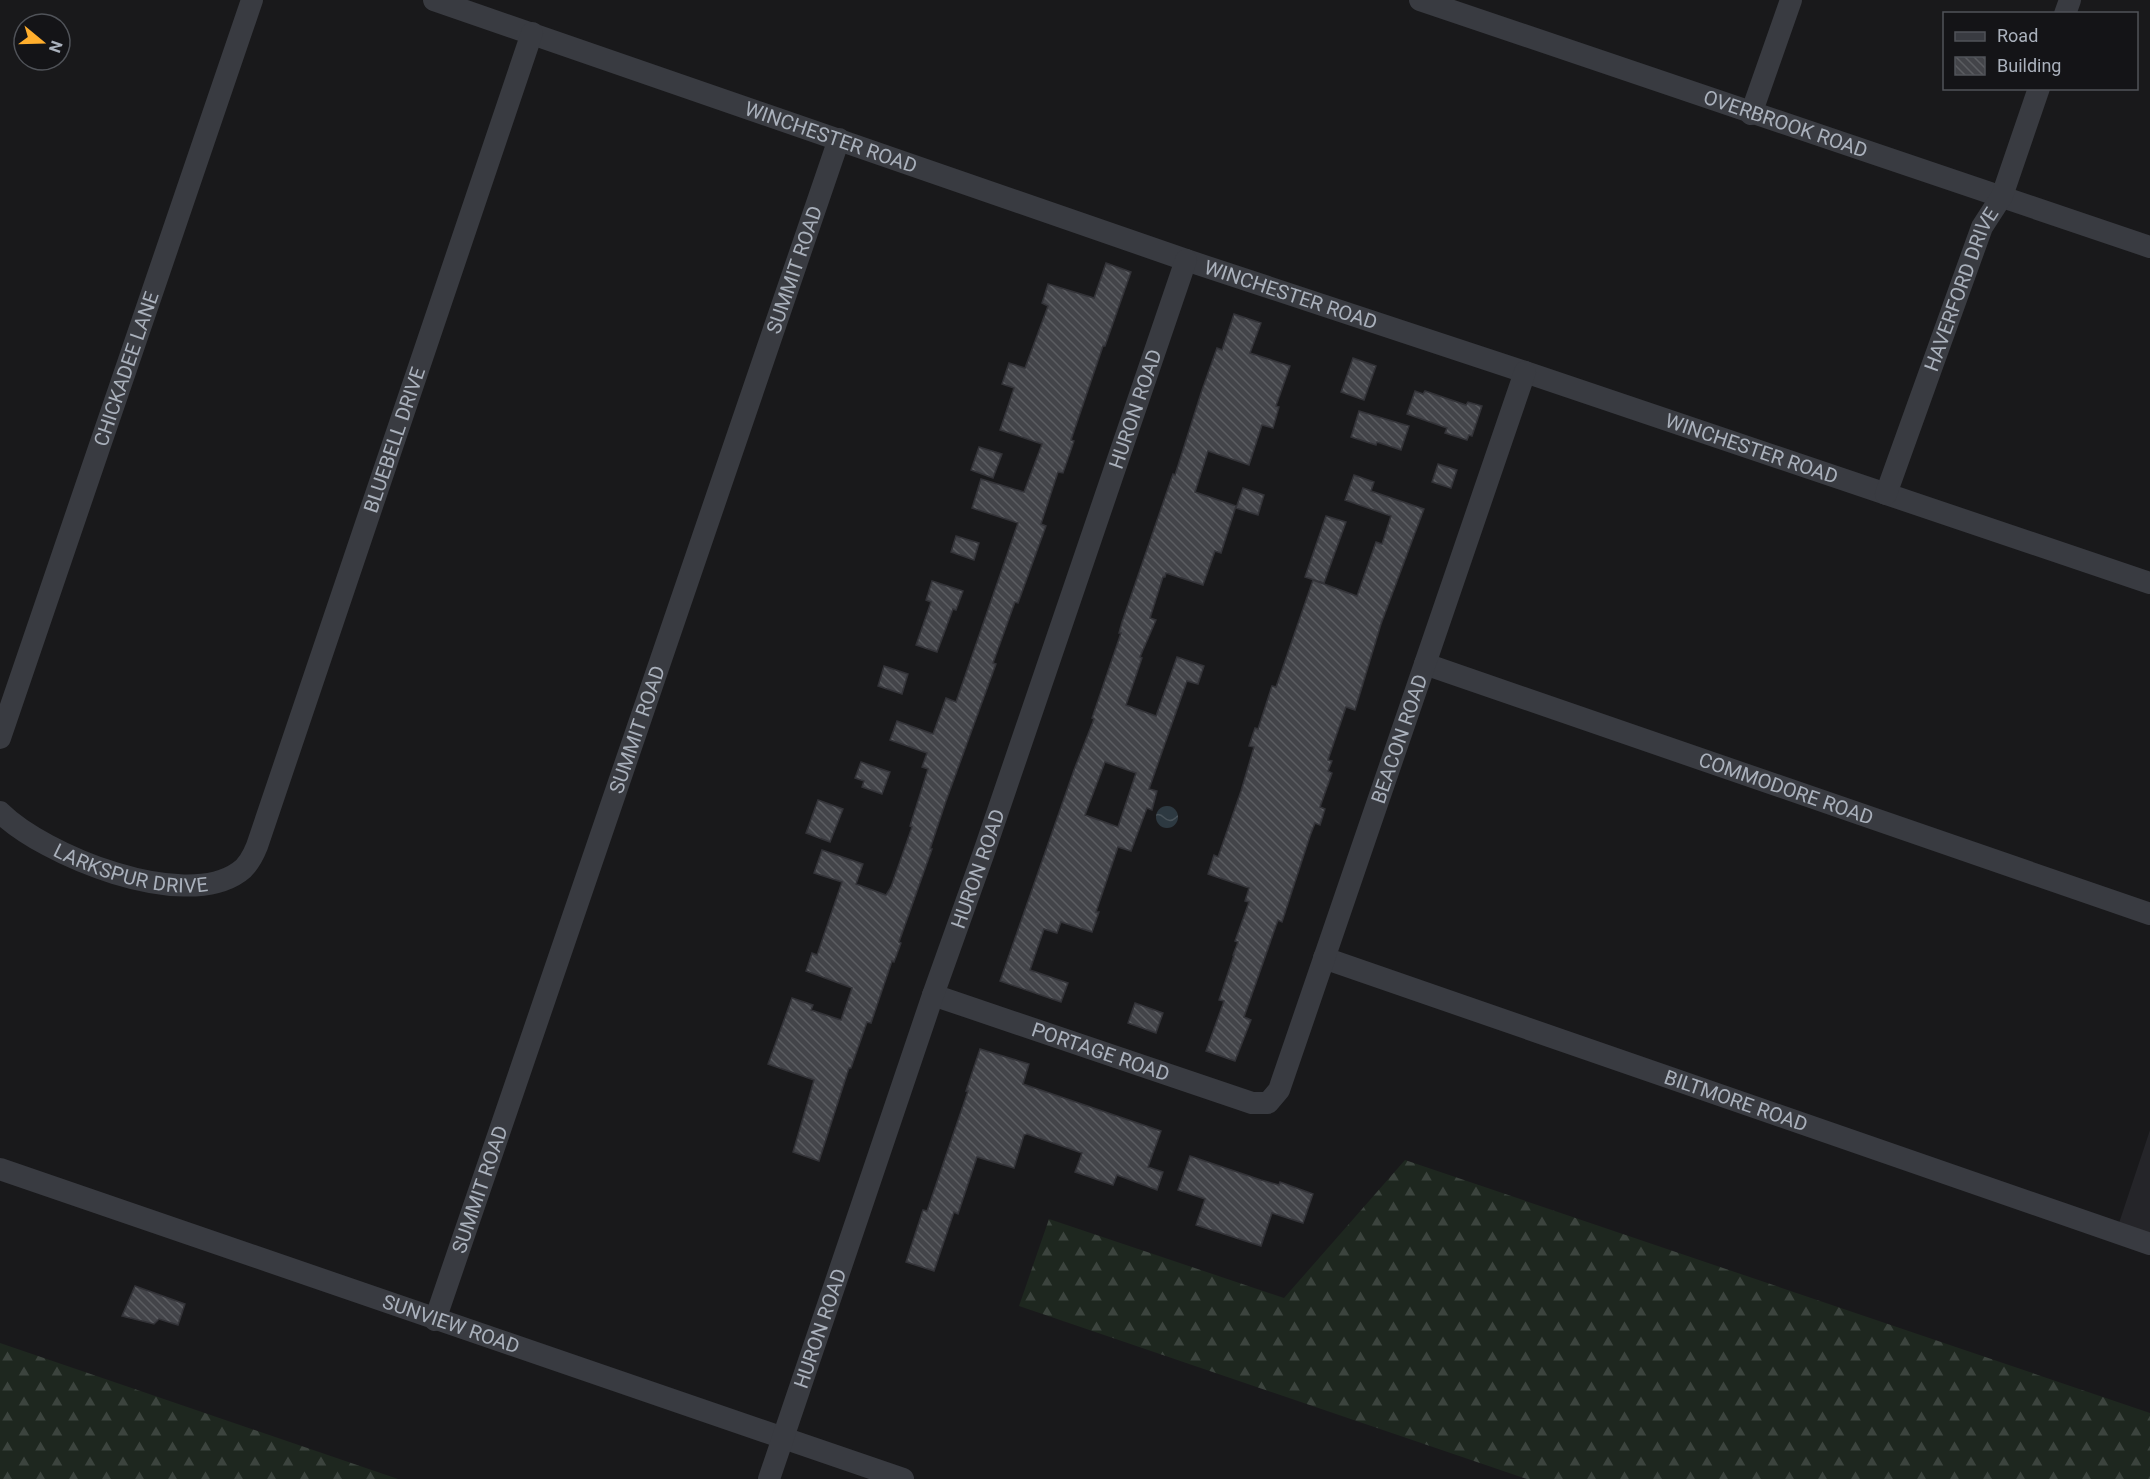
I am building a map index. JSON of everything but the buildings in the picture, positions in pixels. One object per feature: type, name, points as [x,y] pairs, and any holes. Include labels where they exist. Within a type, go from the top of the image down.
[{"type":"street","name":"CHICKADEE LANE","points":[[0,738],[252,0]]},
{"type":"street","name":"WINCHESTER ROAD","points":[[434,0],[1186,260],[2150,583]]},
{"type":"street","name":"OVERBROOK ROAD","points":[[1420,0],[1751,114],[2150,247]]},
{"type":"street","points":[[1751,114],[1791,0]]},
{"type":"street","name":"BLUEBELL DRIVE","points":[[257,846],[532,33]]},
{"type":"street","name":"HAVERFORD DRIVE","points":[[1886,494],[1982,227],[2002,196],[2038,90]]},
{"type":"street","name":"SUMMIT ROAD","points":[[435,1320],[839,139]]},
{"type":"street","name":"HURON ROAD","points":[[769,1479],[1186,260]]},
{"type":"street","name":"BEACON ROAD","points":[[1269,1103],[1278,1090],[1525,372]]},
{"type":"street","name":"COMMODORE ROAD","points":[[1425,664],[2150,914]]},
{"type":"street","name":"LARKSPUR DRIVE","points":[[0,812],[10,822],[56,850],[76,859],[139,880],[167,885],[196,886],[218,882],[239,872],[251,860],[257,846]]},
{"type":"street","name":"BILTMORE ROAD","points":[[1324,958],[2150,1244]]},
{"type":"street","name":"PORTAGE ROAD","points":[[933,995],[1252,1103],[1269,1103]]},
{"type":"street","name":"SUNVIEW ROAD","points":[[0,1169],[903,1479]]},
{"type":"shaded area","points":[[2150,1130],[2150,1244],[2116,1232]]},
{"type":"green space","points":[[1405,1160],[2150,1413],[2150,1479],[1527,1479],[1019,1306],[1049,1219],[1284,1298]]},
{"type":"green space","points":[[0,1343],[398,1479],[0,1479]]},
{"type":"water","points":[[1167,806],[1175,809],[1178,817],[1175,825],[1167,828],[1159,825],[1156,817],[1159,809]]}]
